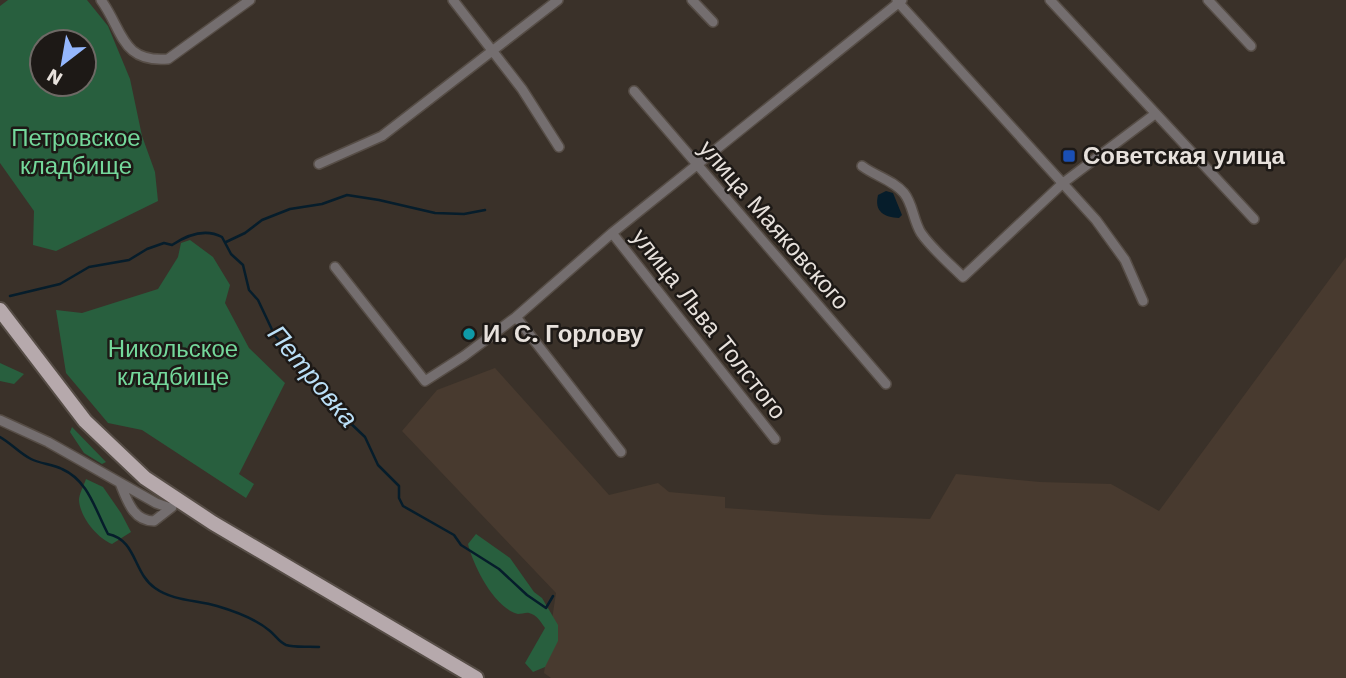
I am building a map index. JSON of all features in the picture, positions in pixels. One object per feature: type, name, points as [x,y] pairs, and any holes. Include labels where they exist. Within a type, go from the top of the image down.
[{"type":"main road","points":[[0,310],[85,421],[173,505],[475,678]]},
{"type":"street","points":[[101,0],[130,50],[141,57],[154,60],[168,59],[250,0]]},
{"type":"street","points":[[453,0],[522,89],[559,146]]},
{"type":"street","points":[[319,164],[382,136],[558,0]]},
{"type":"street","points":[[692,0],[713,22]]},
{"type":"street","points":[[1050,0],[1254,219]]},
{"type":"street","points":[[1208,0],[1251,46]]},
{"type":"street","points":[[335,267],[425,381],[516,317],[612,233],[899,1],[1096,220],[1125,260],[1143,301]]},
{"type":"street","name":"улица Маяковского","points":[[634,91],[886,384]]},
{"type":"street","points":[[862,166],[904,193],[910,202],[919,230],[962,277],[1063,183],[1156,114]]},
{"type":"street","name":"улица Льва Толстого","points":[[612,233],[775,439]]},
{"type":"street","points":[[516,317],[621,452]]},
{"type":"street","points":[[0,420],[48,442],[156,503],[173,505]]},
{"type":"street","points":[[120,483],[132,509],[141,519],[154,521],[173,505]]},
{"type":"shaded area","points":[[1346,257],[1346,678],[551,678],[544,673],[556,593],[402,431],[437,390],[495,368],[609,495],[658,483],[669,492],[725,497],[725,508],[930,519],[956,474],[1040,482],[1111,484],[1159,511]]},
{"type":"green space","name":"Петровское кладбище","points":[[8,0],[87,0],[108,26],[130,79],[142,136],[155,172],[158,201],[56,251],[33,245],[34,211],[0,163],[0,6]]},
{"type":"green space","name":"Никольское кладбище","points":[[190,240],[213,257],[230,285],[225,303],[249,348],[285,383],[239,474],[254,484],[246,498],[142,430],[108,423],[66,373],[56,310],[82,313],[158,289],[178,257],[181,243]]},
{"type":"green space","points":[[0,363],[24,374],[14,384],[0,381]]},
{"type":"green space","points":[[72,427],[106,462],[102,464],[84,453],[70,432]]},
{"type":"green space","points":[[86,479],[103,487],[131,532],[112,544],[95,532],[82,513],[79,498]]},
{"type":"green space","points":[[476,534],[510,558],[534,592],[542,598],[558,625],[558,641],[545,667],[533,672],[525,663],[545,628],[534,615],[518,614],[509,610],[493,595],[480,574],[468,544]]},
{"type":"water","points":[[886,191],[893,193],[902,215],[899,218],[885,215],[877,206],[878,195]]},
{"type":"waterway","points":[[226,242],[245,233],[262,220],[290,209],[322,204],[347,195],[435,213],[464,214],[485,210]]},
{"type":"waterway","name":"Петровка","points":[[10,296],[60,284],[89,267],[129,260],[147,249],[164,243],[172,245],[196,234],[209,233],[222,237],[231,254],[243,265],[249,290],[258,300],[275,336],[293,355],[309,365],[344,417],[365,437],[378,465],[399,486],[399,498],[403,506],[454,535],[461,545],[499,569],[527,595],[546,608],[553,596]]},
{"type":"waterway","points":[[0,437],[31,459],[62,469],[79,481],[108,534],[124,543],[142,574],[155,588],[185,600],[217,606],[245,616],[286,645],[319,647]]},
{"type":"place","name":"Советская улица","points":[[1069,156]]},
{"type":"place","name":"И. С. Горлову","points":[[469,334]]}]
